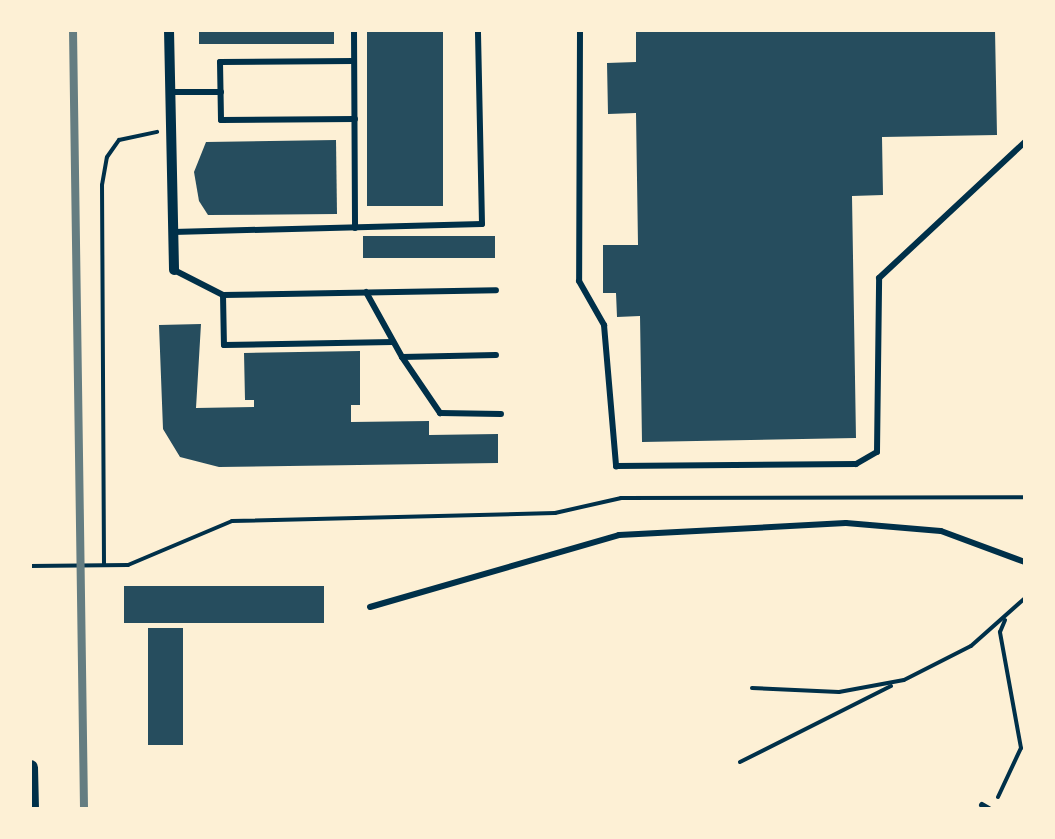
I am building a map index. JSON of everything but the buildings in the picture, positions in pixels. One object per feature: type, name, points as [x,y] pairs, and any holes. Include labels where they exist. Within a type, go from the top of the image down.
[{"type":"main road","points":[[30,767],[31,809]]},
{"type":"street","points":[[170,30],[174,270]]},
{"type":"lane","points":[[354,30],[355,228]]},
{"type":"lane","points":[[173,232],[482,224],[478,30]]},
{"type":"lane","points":[[580,30],[579,281],[604,325],[616,466],[856,464],[876,452],[879,278],[1025,142]]},
{"type":"lane","points":[[354,60],[220,62],[221,120],[355,119]]},
{"type":"lane","points":[[171,92],[221,92]]},
{"type":"lane","points":[[174,270],[223,296],[496,290]]},
{"type":"lane","points":[[366,292],[402,357],[440,413],[501,414]]},
{"type":"lane","points":[[223,296],[224,344],[393,342]]},
{"type":"lane","points":[[402,357],[496,355]]},
{"type":"lane","points":[[370,607],[619,535],[846,523],[941,531],[1025,562]]},
{"type":"path","points":[[104,564],[107,157],[133,132],[172,132]]},
{"type":"path","points":[[30,566],[128,565],[232,521],[555,512],[621,498],[1025,497]]},
{"type":"path","points":[[740,762],[970,646],[1025,598]]},
{"type":"path","points":[[988,808],[1021,748],[1000,632],[1007,616]]},
{"type":"path","points":[[752,688],[839,692],[904,680]]},
{"type":"railway","points":[[73,30],[84,809]]}]
